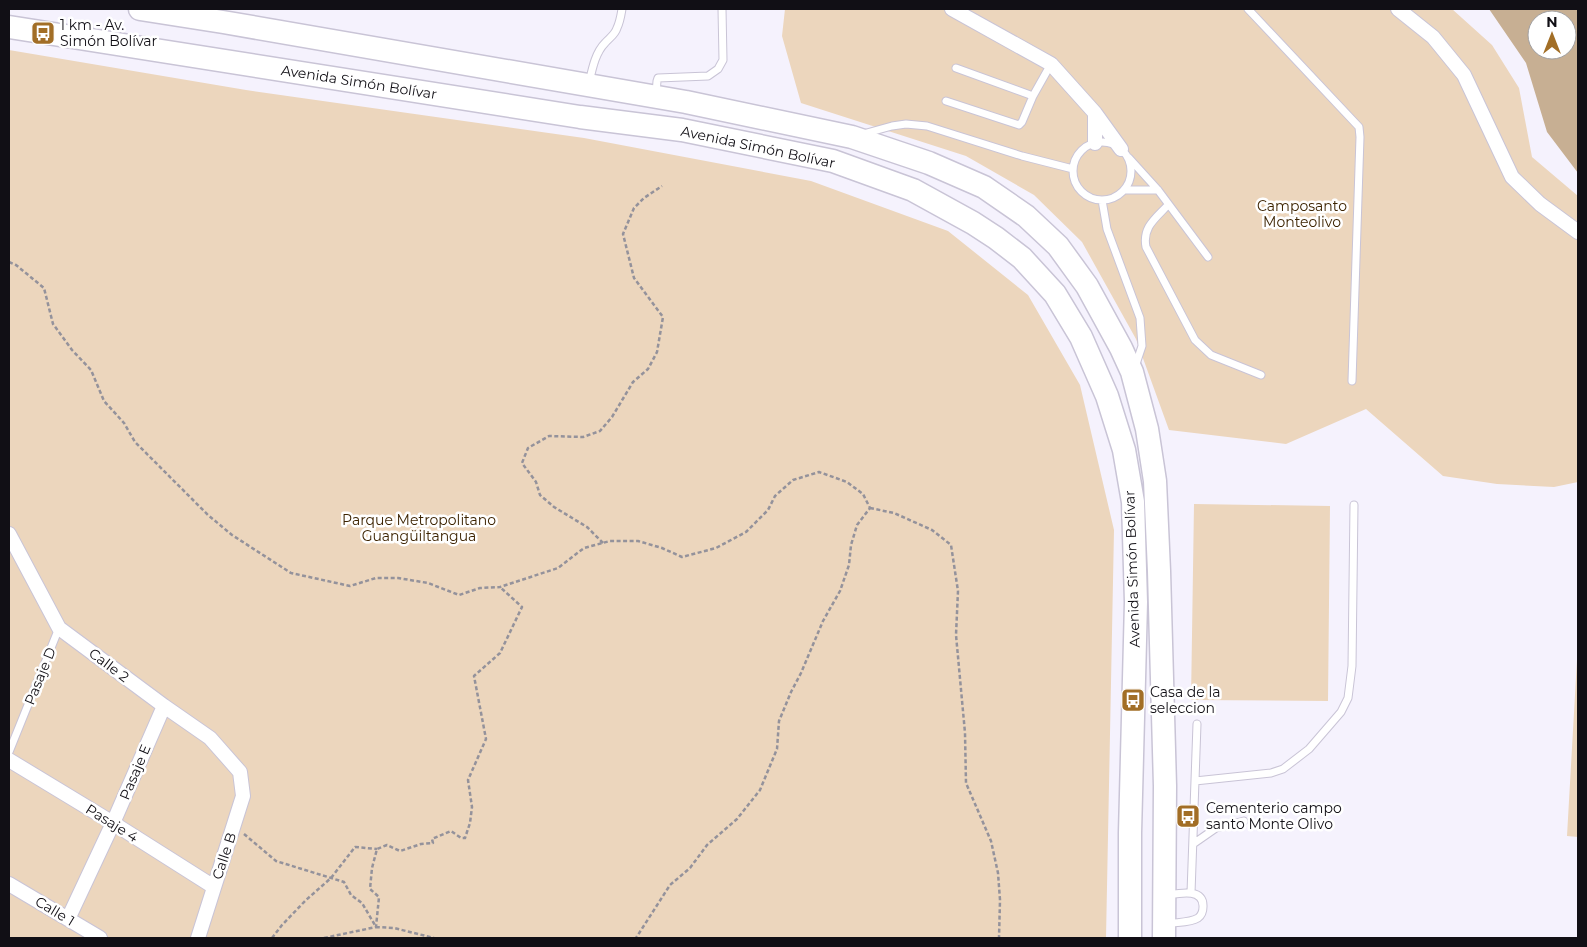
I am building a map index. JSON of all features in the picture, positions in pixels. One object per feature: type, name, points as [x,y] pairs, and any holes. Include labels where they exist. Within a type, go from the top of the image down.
[{"type":"highway","name":"Avenida Simón Bolívar","points":[[140,9],[221,18],[656,97],[852,137],[929,163],[984,188],[1026,216],[1058,246],[1087,286],[1132,372],[1147,429],[1155,481],[1160,571],[1165,786],[1164,931]]},
{"type":"highway","name":"Avenida Simón Bolívar","points":[[9,27],[561,114],[682,130],[832,161],[913,190],[973,223],[1022,258],[1055,294],[1081,337],[1107,396],[1124,450],[1133,502],[1136,602],[1130,833],[1130,938]]},
{"type":"street","points":[[952,9],[1051,64],[1095,113],[1124,152]]},
{"type":"street","points":[[1398,9],[1433,37],[1464,75],[1512,178],[1540,204],[1578,232]]},
{"type":"street","points":[[1095,113],[1095,143]]},
{"type":"street","name":"Calle 2","points":[[9,534],[59,628],[210,738],[240,772]]},
{"type":"street","name":"Pasaje E","points":[[68,919],[114,823],[164,706]]},
{"type":"street","name":"Pasaje 4","points":[[9,760],[114,823],[214,887]]},
{"type":"street","name":"Calle B","points":[[198,938],[243,796],[240,772]]},
{"type":"street","name":"Calle 1","points":[[9,884],[100,938]]},
{"type":"lane","points":[[589,86],[592,69],[604,43],[617,29],[622,9]]},
{"type":"lane","points":[[656,97],[658,78],[708,76],[718,69],[723,60],[722,9]]},
{"type":"lane","points":[[1248,9],[1359,127],[1352,381]]},
{"type":"lane","points":[[946,101],[1019,125],[1051,64]]},
{"type":"lane","points":[[956,68],[1033,96]]},
{"type":"lane","points":[[852,137],[892,126],[906,124],[927,126],[1022,156],[1073,169]]},
{"type":"lane","points":[[1158,190],[1124,190],[1110,199],[1092,198],[1084,194],[1074,179],[1074,160],[1086,146],[1104,142],[1113,144],[1124,152],[1158,190],[1208,257]]},
{"type":"lane","points":[[1124,152],[1131,165],[1131,174],[1124,190]]},
{"type":"lane","points":[[1102,200],[1106,229],[1140,318],[1142,346],[1139,359],[1132,372]]},
{"type":"lane","points":[[1168,205],[1146,229],[1144,238],[1146,247],[1196,340],[1211,354],[1261,375]]},
{"type":"lane","points":[[1195,781],[1271,773],[1283,769],[1309,750],[1345,705],[1351,685],[1352,666],[1354,505]]},
{"type":"lane","name":"Pasaje D","points":[[9,752],[59,628]]},
{"type":"lane","points":[[1192,893],[1197,724]]},
{"type":"lane","points":[[1193,844],[1216,828],[1244,821]]},
{"type":"lane","points":[[1164,895],[1192,893],[1200,897],[1203,907],[1202,914],[1196,919],[1164,931]]},
{"type":"path","points":[[603,543],[586,527],[554,507],[540,495],[536,482],[522,463],[528,448],[549,436],[583,437],[600,431],[612,417],[633,382],[648,369],[657,352],[663,316],[634,278],[623,234],[634,208],[644,198],[662,186]]},
{"type":"path","points":[[9,262],[16,265],[44,288],[53,324],[72,350],[91,370],[104,401],[124,423],[135,442],[208,515],[232,535],[291,573],[350,586],[376,578],[398,578],[428,584],[459,594],[480,588],[500,587],[558,568],[584,548],[603,543],[638,542],[662,548],[682,556],[716,548],[746,532],[768,510],[775,496],[793,480],[819,472],[847,482],[864,494],[870,508]]},
{"type":"path","points":[[636,938],[670,886],[690,868],[707,845],[737,819],[760,790],[777,749],[779,721],[823,621],[840,590],[849,566],[851,546],[857,525],[870,508]]},
{"type":"path","points":[[870,508],[894,513],[932,530],[951,545],[958,591],[956,635],[965,733],[966,783],[991,840],[998,873],[1000,900],[999,938]]},
{"type":"path","points":[[272,938],[306,900],[331,878],[355,847],[377,849],[387,845],[400,851],[421,844],[433,843],[432,839],[451,830],[461,838],[465,838],[470,823],[472,806],[468,780],[486,739],[474,676],[500,653],[522,608],[500,587]]},
{"type":"path","points":[[236,819],[244,834],[276,861],[344,882],[351,896],[362,903],[376,927]]},
{"type":"path","points":[[376,927],[380,896],[370,889],[372,868],[377,849]]},
{"type":"path","points":[[324,938],[376,927],[394,928],[434,938]]},
{"type":"green space","name":"Camposanto Monteolivo","points":[[785,9],[1452,9],[1492,45],[1519,88],[1532,157],[1578,196],[1578,482],[1554,487],[1497,484],[1443,476],[1366,409],[1286,444],[1169,430],[1136,339],[1082,242],[1034,195],[966,156],[801,103],[782,36]]},
{"type":"green space","name":"Parque Metropolitano Guangüiltangua","points":[[9,50],[246,90],[584,138],[811,181],[948,231],[1028,295],[1080,385],[1114,530],[1106,938],[9,938]]},
{"type":"green space","points":[[1194,504],[1330,506],[1328,701],[1191,700]]},
{"type":"green space","points":[[1578,642],[1578,837],[1567,836]]},
{"type":"shaded area","points":[[1489,9],[1578,9],[1578,173],[1547,132],[1526,63]]},
{"type":"place","name":"1 km - Av. Simón Bolívar","points":[[43,33]]},
{"type":"place","name":"Casa de la seleccion","points":[[1133,700]]},
{"type":"place","name":"Cementerio campo santo Monte Olivo","points":[[1188,816]]}]
